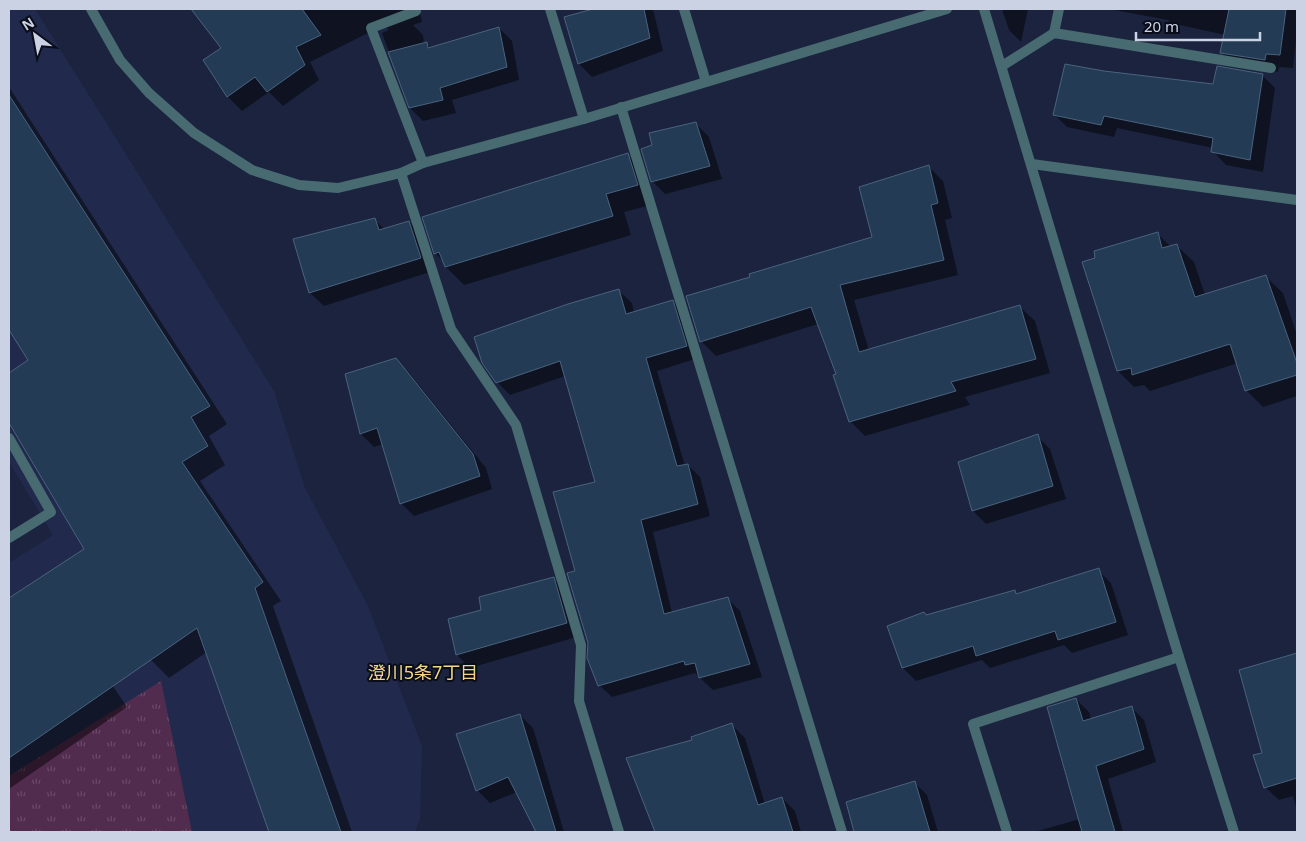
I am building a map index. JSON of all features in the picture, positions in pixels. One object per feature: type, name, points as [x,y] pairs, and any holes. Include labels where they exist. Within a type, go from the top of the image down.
[{"type":"street","points":[[91,9],[120,60],[149,93],[194,133],[252,170],[299,185],[338,188],[401,173],[423,163],[584,119],[947,9]]},
{"type":"street","points":[[550,9],[584,119]]},
{"type":"street","points":[[684,9],[706,82]]},
{"type":"street","points":[[984,9],[1179,657],[1234,832]]},
{"type":"street","points":[[1054,33],[1059,9]]},
{"type":"street","points":[[416,11],[371,28],[423,163]]},
{"type":"street","points":[[1002,66],[1054,33],[1271,68]]},
{"type":"street","points":[[621,107],[842,832]]},
{"type":"street","points":[[1032,164],[1297,200]]},
{"type":"street","points":[[401,173],[451,329],[516,425],[581,645],[579,701],[619,832]]},
{"type":"street","points":[[9,438],[50,512],[9,538]]},
{"type":"street","points":[[1006,832],[973,724],[1179,657]]},
{"type":"shaded area","points":[[9,9],[35,9],[274,391],[305,488],[368,606],[422,746],[420,819],[415,832],[9,832],[9,563],[53,535],[9,462]]},
{"type":"green space","points":[[161,681],[192,832],[9,832],[9,776]]},
{"type":"building","points":[[191,9],[302,9],[321,35],[296,47],[305,65],[267,92],[255,77],[227,97],[203,60],[221,48]]},
{"type":"building","points":[[593,9],[644,9],[650,38],[578,64],[564,17]]},
{"type":"building","points":[[1229,9],[1286,9],[1280,55],[1266,54],[1265,60],[1220,53]]},
{"type":"building","points":[[499,27],[507,67],[440,88],[443,100],[409,108],[388,52],[427,42],[428,48]]},
{"type":"building","points":[[1065,64],[1104,71],[1213,84],[1217,66],[1263,74],[1250,160],[1211,152],[1213,138],[1104,116],[1101,125],[1053,115]]},
{"type":"building","points":[[9,95],[210,406],[191,417],[208,446],[182,462],[263,582],[255,588],[341,832],[269,832],[197,628],[9,758],[9,598],[84,549],[9,423],[9,373],[28,360],[9,330]]},
{"type":"building","points":[[696,122],[710,166],[651,182],[641,149],[652,145],[649,133]]},
{"type":"building","points":[[628,153],[638,185],[606,194],[613,216],[445,267],[439,252],[434,254],[422,217]]},
{"type":"building","points":[[929,165],[938,203],[931,205],[944,260],[840,285],[859,352],[1020,305],[1036,359],[951,382],[956,391],[849,422],[833,375],[836,374],[811,307],[700,342],[686,296],[750,277],[749,274],[872,237],[859,187]]},
{"type":"building","points":[[375,218],[379,230],[409,221],[421,258],[309,293],[293,239]]},
{"type":"building","points":[[1158,232],[1162,248],[1177,244],[1195,297],[1266,275],[1297,363],[1297,375],[1245,391],[1230,344],[1132,375],[1131,368],[1117,371],[1082,262],[1095,258],[1094,251]]},
{"type":"building","points":[[619,289],[626,314],[673,300],[687,346],[646,358],[677,466],[688,464],[698,504],[641,520],[664,614],[728,597],[750,664],[699,678],[695,663],[685,665],[684,661],[598,686],[587,658],[588,643],[567,573],[575,571],[553,492],[595,482],[560,361],[496,383],[482,363],[474,337],[568,304]]},
{"type":"building","points":[[396,358],[473,454],[480,476],[400,504],[377,428],[360,434],[345,374]]},
{"type":"building","points":[[1038,434],[1053,486],[972,511],[958,462]]},
{"type":"building","points":[[1099,568],[1116,622],[1058,640],[1055,631],[976,656],[973,646],[902,668],[887,626],[924,612],[926,615],[1015,590],[1016,594]]},
{"type":"building","points":[[554,577],[567,623],[456,655],[448,619],[481,610],[479,597]]},
{"type":"building","points":[[1297,653],[1297,778],[1264,788],[1253,755],[1262,753],[1239,670]]},
{"type":"building","points":[[1076,698],[1083,721],[1132,706],[1144,749],[1096,766],[1115,832],[1082,832],[1047,707]]},
{"type":"building","points":[[520,714],[556,832],[536,832],[508,777],[476,791],[456,734]]},
{"type":"building","points":[[732,723],[758,805],[782,797],[793,832],[655,832],[626,758],[692,740],[691,737]]},
{"type":"building","points":[[915,781],[930,832],[854,832],[846,802]]},
{"type":"district","name":"澄川5条7丁目","points":[[423,673]]}]
